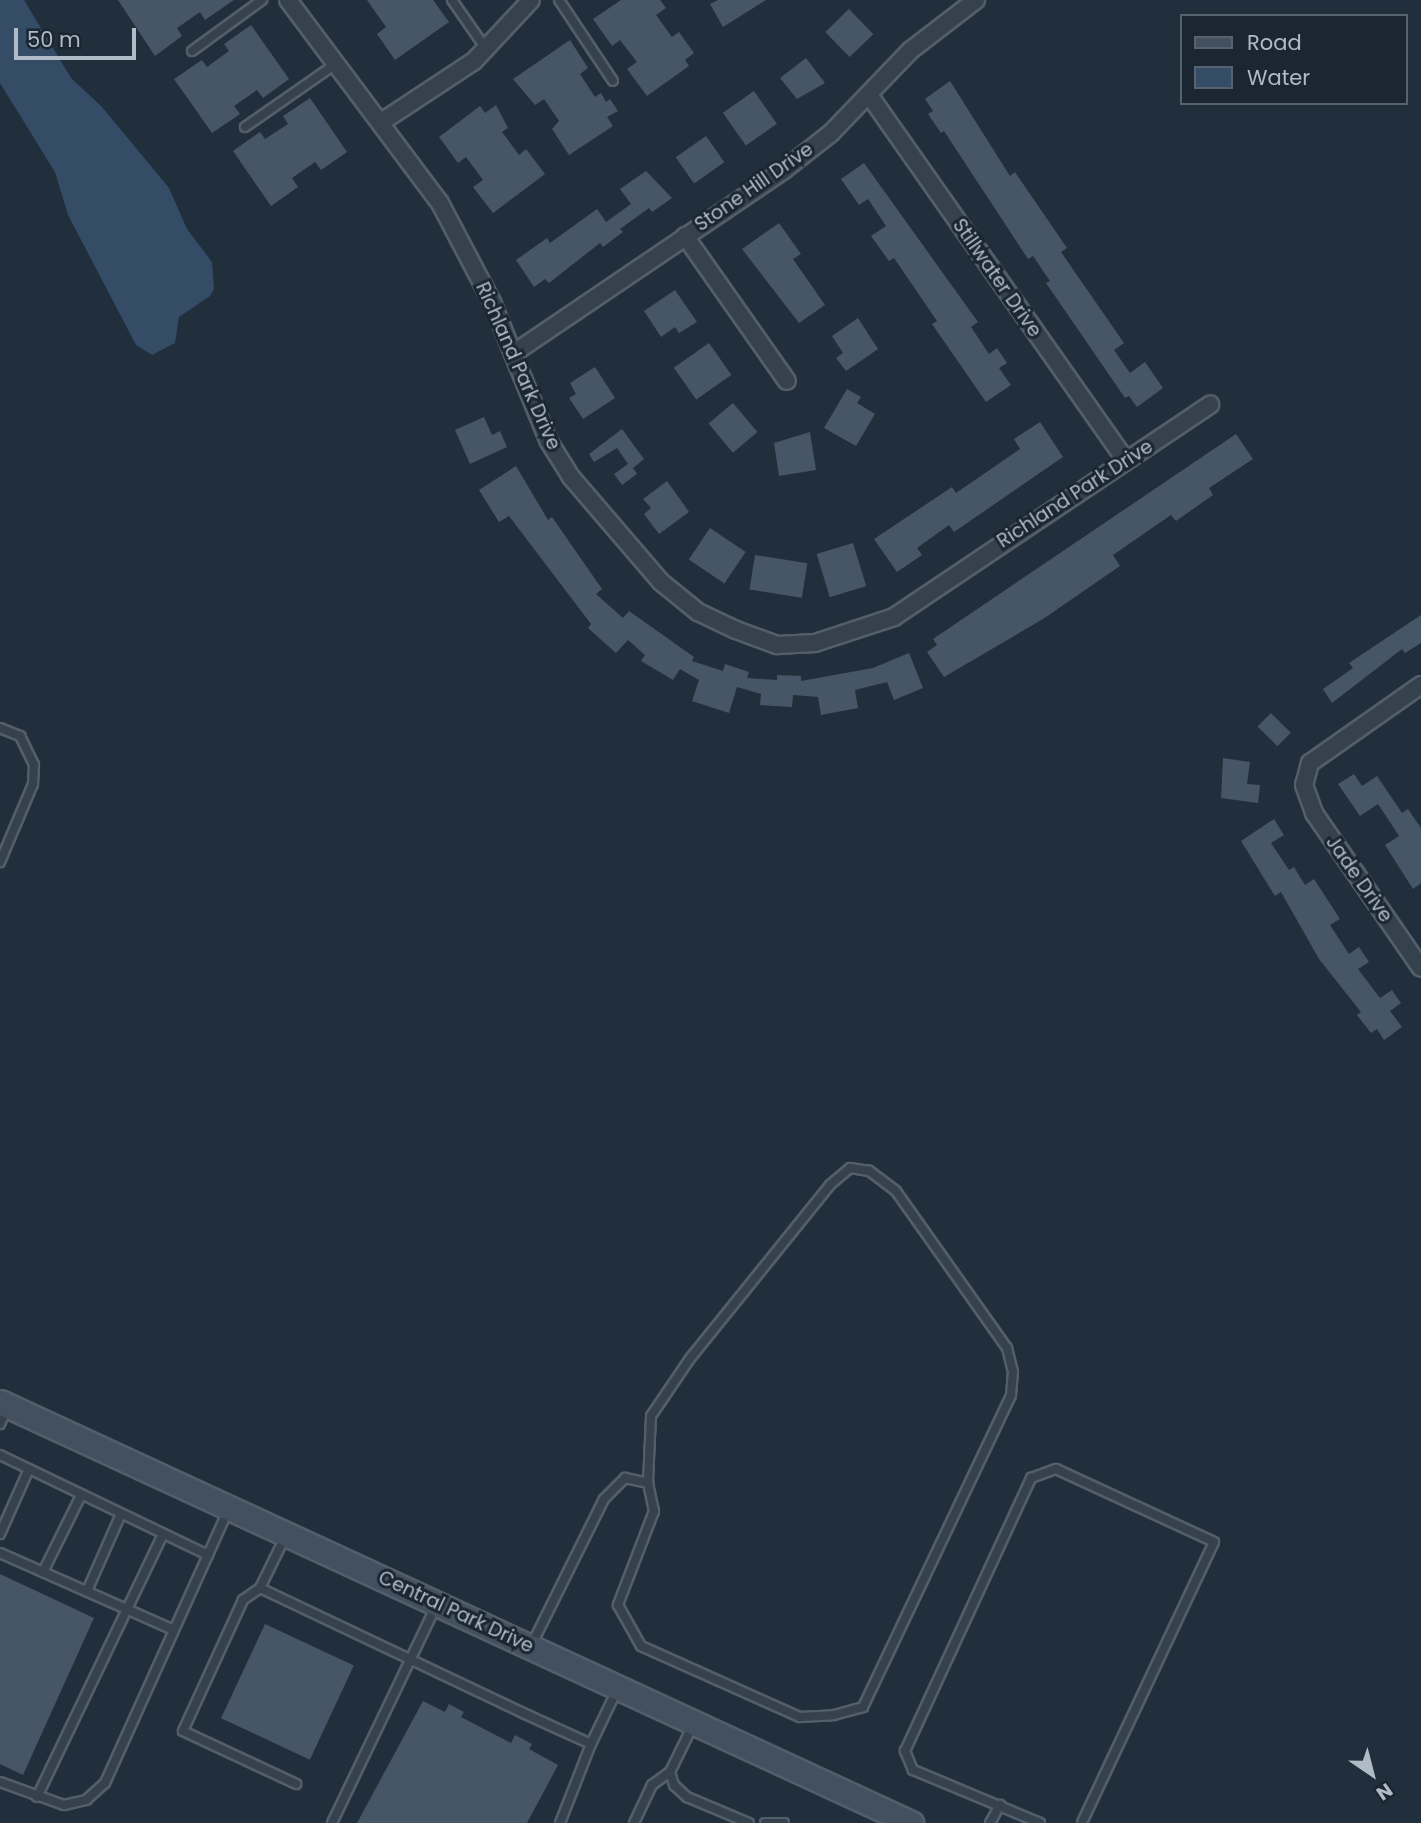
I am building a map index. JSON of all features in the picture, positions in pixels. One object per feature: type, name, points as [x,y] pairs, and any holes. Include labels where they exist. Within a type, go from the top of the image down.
[{"type":"street","name":"Richland Park Drive","points":[[288,0],[383,121],[440,203],[514,353],[548,440],[571,477],[629,549],[698,612],[777,645],[815,643],[894,617],[1210,405]]},
{"type":"street","points":[[383,121],[486,48],[531,0]]},
{"type":"street","name":"Stone Hill Drive","points":[[514,353],[784,170],[869,95],[911,51],[976,0]]},
{"type":"street","name":"Stillwater Drive","points":[[869,95],[1126,460]]},
{"type":"street","points":[[685,236],[787,381]]},
{"type":"street","name":"Jade Drive","points":[[1421,685],[1310,763],[1304,785],[1314,813],[1421,968]]},
{"type":"street","name":"Central Park Drive","points":[[3,1410],[230,1508],[911,1823]]},
{"type":"lane","points":[[191,51],[262,0]]},
{"type":"lane","points":[[452,0],[486,48]]},
{"type":"lane","points":[[559,0],[613,81]]},
{"type":"lane","points":[[245,127],[337,63]]},
{"type":"lane","points":[[0,728],[20,736],[34,765],[33,785],[0,862]]},
{"type":"lane","points":[[850,1168],[869,1171],[896,1191],[1007,1348],[1013,1372],[1011,1395],[863,1707],[834,1715],[800,1717],[641,1646],[618,1605],[654,1511],[648,1483],[651,1416],[691,1357],[830,1185],[850,1168]]},
{"type":"lane","points":[[0,1455],[208,1555]]},
{"type":"lane","points":[[0,1534],[29,1469]]},
{"type":"lane","points":[[1040,1823],[914,1770],[905,1751],[1031,1478],[1056,1469],[1214,1542],[1082,1823]]},
{"type":"lane","points":[[530,1647],[604,1499],[625,1478],[648,1483]]},
{"type":"lane","points":[[43,1572],[81,1495]]},
{"type":"lane","points":[[0,1782],[64,1805],[86,1800],[105,1783],[230,1508]]},
{"type":"lane","points":[[87,1591],[121,1514]]},
{"type":"lane","points":[[37,1797],[163,1534]]},
{"type":"lane","points":[[286,1534],[260,1588],[243,1600],[183,1731],[296,1784]]},
{"type":"lane","points":[[0,1553],[174,1630]]},
{"type":"lane","points":[[260,1588],[591,1744]]},
{"type":"lane","points":[[332,1823],[437,1604]]},
{"type":"lane","points":[[560,1823],[591,1744],[618,1687]]},
{"type":"lane","points":[[634,1823],[652,1785],[670,1772],[694,1723]]},
{"type":"lane","points":[[670,1772],[674,1785],[687,1797],[750,1823]]},
{"type":"lane","points":[[990,1823],[1000,1805]]},
{"type":"lane","points":[[765,1823],[784,1823]]},
{"type":"water","points":[[0,0],[24,0],[71,78],[102,107],[169,188],[187,229],[212,262],[214,289],[210,296],[179,317],[175,343],[152,355],[136,345],[68,215],[55,172],[0,83]]},
{"type":"building","points":[[118,0],[234,0],[205,20],[200,12],[177,28],[182,36],[155,56]]},
{"type":"building","points":[[367,0],[433,0],[449,22],[395,60],[377,34],[386,27]]},
{"type":"building","points":[[621,0],[660,0],[666,8],[656,15],[672,37],[679,32],[694,53],[685,60],[689,66],[647,96],[627,69],[637,62],[620,40],[612,46],[593,19]]},
{"type":"building","points":[[718,0],[766,0],[723,27],[710,4]]},
{"type":"building","points":[[849,9],[873,34],[850,57],[825,32]]},
{"type":"building","points":[[251,25],[289,79],[263,98],[257,90],[234,106],[240,114],[212,133],[174,79],[202,60],[207,67],[229,51],[224,44]]},
{"type":"building","points":[[570,40],[588,68],[580,74],[595,97],[601,93],[606,102],[610,99],[618,111],[607,117],[613,126],[569,155],[552,129],[559,121],[544,99],[535,105],[513,79]]},
{"type":"building","points":[[806,58],[825,83],[797,99],[780,78]]},
{"type":"building","points":[[950,81],[1010,176],[1015,172],[1067,248],[1061,252],[1124,343],[1114,350],[1130,373],[1145,362],[1163,388],[1137,407],[1129,396],[1125,398],[1046,283],[1050,281],[1033,256],[1028,259],[944,131],[941,133],[928,114],[933,111],[925,99]]},
{"type":"building","points":[[754,91],[777,124],[746,146],[723,113]]},
{"type":"building","points":[[310,98],[347,152],[321,170],[315,162],[292,178],[298,187],[271,206],[233,151],[260,132],[265,139],[288,124],[283,116]]},
{"type":"building","points":[[496,105],[508,128],[502,132],[519,155],[526,149],[545,174],[493,213],[473,187],[483,180],[466,157],[458,163],[439,137],[480,106],[485,113]]},
{"type":"building","points":[[706,136],[724,162],[694,183],[676,157]]},
{"type":"building","points":[[864,163],[978,322],[971,327],[989,354],[997,348],[1007,363],[999,368],[1011,385],[986,402],[932,324],[937,321],[894,258],[889,261],[871,236],[886,226],[868,199],[859,205],[841,179]]},
{"type":"building","points":[[646,171],[672,198],[652,212],[649,208],[620,229],[623,232],[603,247],[600,243],[549,283],[545,279],[534,287],[516,260],[547,238],[550,243],[597,209],[606,222],[631,204],[620,189]]},
{"type":"building","points":[[779,223],[801,254],[793,259],[825,305],[799,323],[742,249]]},
{"type":"building","points":[[675,290],[697,322],[679,333],[675,327],[661,337],[644,311]]},
{"type":"building","points":[[858,318],[878,349],[846,371],[836,358],[843,353],[832,336]]},
{"type":"building","points":[[709,343],[731,375],[696,400],[674,368]]},
{"type":"building","points":[[595,367],[615,398],[583,419],[569,398],[576,394],[570,383]]},
{"type":"building","points":[[847,389],[861,397],[857,403],[875,414],[856,446],[824,428]]},
{"type":"building","points":[[733,403],[757,432],[733,453],[708,424]]},
{"type":"building","points":[[484,417],[492,435],[500,431],[507,447],[470,464],[455,430]]},
{"type":"building","points":[[1040,422],[1063,457],[954,532],[949,525],[917,548],[922,555],[897,572],[874,539],[952,487],[956,493],[1020,449],[1014,439]]},
{"type":"building","points":[[622,429],[644,459],[633,468],[637,474],[622,485],[614,474],[628,464],[617,448],[594,462],[589,454]]},
{"type":"building","points":[[810,432],[816,470],[779,476],[774,443]]},
{"type":"building","points":[[1236,434],[1253,459],[1209,488],[1213,495],[1176,521],[1171,515],[1113,555],[1120,566],[1043,619],[944,677],[927,652],[937,645],[933,639]]},
{"type":"building","points":[[516,466],[548,520],[552,517],[602,589],[596,594],[623,618],[629,611],[694,657],[692,661],[723,671],[725,664],[749,672],[747,678],[777,680],[777,675],[801,676],[801,681],[873,668],[909,653],[923,688],[894,700],[887,682],[855,690],[858,708],[821,715],[818,697],[793,695],[792,707],[760,705],[761,694],[737,687],[729,713],[692,701],[699,680],[680,669],[673,680],[641,661],[645,655],[628,640],[616,653],[588,628],[591,624],[509,516],[499,522],[479,490]]},
{"type":"building","points":[[667,481],[689,512],[659,534],[644,514],[651,508],[643,499]]},
{"type":"building","points":[[710,528],[746,552],[724,584],[689,560]]},
{"type":"building","points":[[853,543],[866,586],[830,597],[817,554]]},
{"type":"building","points":[[755,555],[807,563],[802,598],[750,590]]},
{"type":"building","points":[[1421,615],[1421,643],[1405,653],[1402,649],[1332,703],[1323,689],[1353,668],[1349,663]]},
{"type":"building","points":[[1271,713],[1291,733],[1277,746],[1258,726]]},
{"type":"building","points":[[1223,758],[1250,762],[1247,784],[1260,785],[1258,803],[1221,798]]},
{"type":"building","points":[[1354,774],[1362,786],[1377,776],[1402,813],[1408,809],[1421,828],[1421,883],[1413,889],[1385,845],[1399,836],[1378,804],[1360,816],[1338,784]]},
{"type":"building","points":[[1274,819],[1284,835],[1271,843],[1289,870],[1294,867],[1305,885],[1314,879],[1340,919],[1330,925],[1349,954],[1359,947],[1369,962],[1358,969],[1380,998],[1392,990],[1401,1003],[1390,1011],[1402,1027],[1384,1040],[1377,1029],[1371,1033],[1357,1015],[1361,1012],[1319,959],[1281,892],[1275,896],[1241,841]]},
{"type":"building","points":[[0,1574],[94,1618],[23,1775],[0,1764]]},
{"type":"building","points":[[265,1624],[354,1665],[310,1760],[221,1718]]},
{"type":"building","points":[[423,1701],[445,1712],[449,1704],[464,1712],[461,1717],[511,1743],[515,1735],[532,1744],[529,1749],[558,1765],[527,1823],[357,1823]]}]
